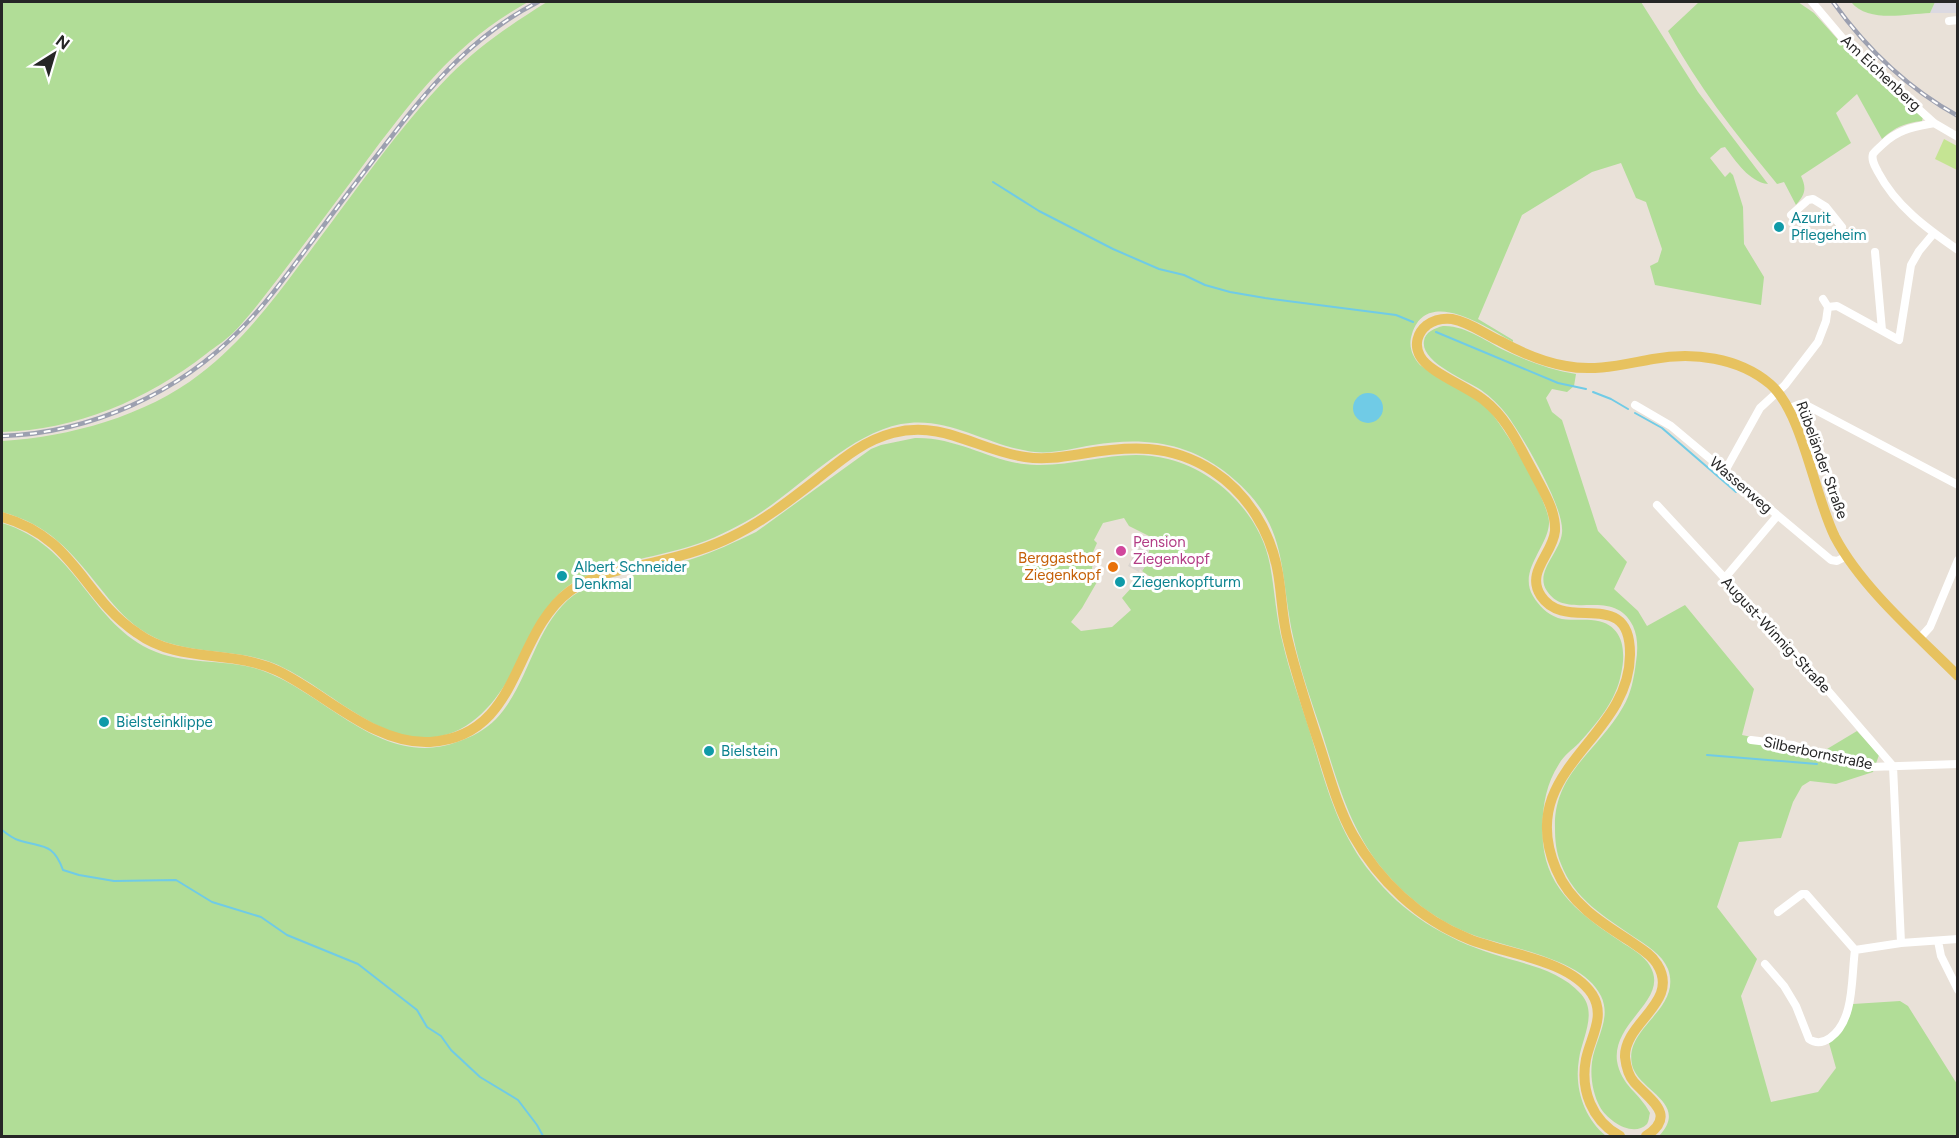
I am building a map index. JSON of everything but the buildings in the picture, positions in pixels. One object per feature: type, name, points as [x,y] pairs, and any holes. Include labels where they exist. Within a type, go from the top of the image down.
[{"type":"main road","name":"Rübeländer Straße","points":[[1646,1137],[1657,1127],[1660,1120],[1659,1112],[1654,1101],[1629,1075],[1625,1055],[1627,1044],[1635,1029],[1660,997],[1663,985],[1660,971],[1648,954],[1594,917],[1571,895],[1552,860],[1548,827],[1551,803],[1562,776],[1604,724],[1620,699],[1630,665],[1629,639],[1621,623],[1613,616],[1602,613],[1560,612],[1544,600],[1537,588],[1537,570],[1551,546],[1555,526],[1544,492],[1502,418],[1478,395],[1428,366],[1419,355],[1417,342],[1420,331],[1431,322],[1443,319],[1454,320],[1536,358],[1566,366],[1592,368],[1663,357],[1687,356],[1708,358],[1742,367],[1762,378],[1778,392],[1788,409],[1827,519],[1847,556],[1865,580],[1958,676]]},
{"type":"main road","points":[[2,517],[27,525],[48,538],[67,555],[121,621],[146,640],[176,652],[243,660],[270,668],[292,678],[378,730],[403,740],[428,742],[463,733],[492,713],[513,682],[544,620],[560,600],[576,586],[606,573],[685,555],[733,536],[767,516],[853,451],[876,438],[921,429],[951,434],[1026,458],[1056,458],[1135,447],[1168,452],[1189,459],[1215,473],[1238,492],[1255,513],[1269,539],[1278,571],[1287,640],[1308,710],[1341,809],[1366,857],[1398,894],[1437,923],[1483,945],[1552,966],[1575,978],[1589,990],[1595,1000],[1598,1013],[1586,1060],[1587,1093],[1598,1119],[1620,1137]]},
{"type":"street","name":"Am Eichenberg","points":[[1812,2],[1850,47],[1934,123],[1958,137]]},
{"type":"street","points":[[1934,123],[1901,130],[1873,155],[1872,162],[1897,200],[1934,233],[1958,250]]},
{"type":"street","points":[[1791,215],[1808,200],[1813,199],[1826,207],[1842,227]]},
{"type":"street","points":[[1828,307],[1837,306],[1899,340],[1911,264],[1918,251],[1934,233]]},
{"type":"street","points":[[1875,252],[1882,330]]},
{"type":"street","points":[[1725,471],[1760,408],[1785,385],[1818,342],[1826,321],[1828,307],[1823,299]]},
{"type":"street","points":[[1788,409],[1800,404],[1806,405],[1958,485]]},
{"type":"street","name":"Wasserweg","points":[[1635,405],[1671,426],[1831,560],[1837,561],[1847,556]]},
{"type":"street","name":"August-Winnig-Straße","points":[[1657,505],[1818,679],[1893,766]]},
{"type":"street","points":[[1724,579],[1777,516]]},
{"type":"street","points":[[1920,638],[1930,627],[1958,560]]},
{"type":"street","name":"Silberbornstraße","points":[[1751,740],[1793,745],[1826,757],[1870,767],[1958,764]]},
{"type":"street","points":[[1893,766],[1902,943]]},
{"type":"street","points":[[1765,964],[1784,986],[1796,1006],[1809,1039],[1819,1043],[1839,1031],[1851,1003],[1855,950],[1806,894],[1802,894],[1778,912]]},
{"type":"street","points":[[1855,950],[1902,943],[1958,939]]},
{"type":"street","points":[[1938,941],[1941,956],[1958,990]]},
{"type":"shaded area","points":[[1935,2],[1957,2],[1957,13],[1930,13]]},
{"type":"shaded area","points":[[1141,542],[1149,547],[1146,565],[1139,572],[1128,566],[1134,555],[1139,552],[1137,550]]},
{"type":"green space","points":[[2,2],[528,2],[481,33],[442,68],[424,88],[390,129],[261,301],[228,338],[160,385],[110,410],[57,425],[2,432]]},
{"type":"green space","points":[[547,2],[1641,2],[1698,92],[1768,184],[1749,175],[1725,147],[1710,158],[1725,177],[1730,172],[1733,175],[1743,207],[1744,244],[1764,277],[1761,305],[1655,285],[1650,266],[1658,262],[1662,249],[1646,202],[1636,198],[1621,163],[1592,172],[1522,215],[1478,319],[1513,342],[1474,321],[1444,312],[1430,313],[1420,320],[1410,343],[1413,354],[1420,365],[1485,406],[1513,444],[1534,482],[1542,499],[1549,524],[1529,578],[1529,587],[1535,600],[1547,612],[1558,618],[1601,622],[1616,631],[1620,638],[1623,664],[1615,693],[1592,728],[1561,761],[1550,782],[1543,812],[1543,843],[1552,875],[1570,901],[1593,922],[1641,955],[1650,966],[1654,978],[1653,990],[1623,1034],[1618,1047],[1617,1061],[1622,1077],[1650,1113],[1647,1124],[1635,1129],[1621,1126],[1609,1118],[1598,1102],[1591,1068],[1605,1013],[1601,996],[1592,983],[1561,963],[1468,933],[1445,922],[1403,891],[1373,857],[1347,807],[1306,686],[1288,611],[1278,546],[1271,527],[1261,508],[1224,471],[1194,453],[1178,447],[1128,441],[1035,452],[936,424],[919,422],[901,424],[880,431],[859,440],[764,510],[730,530],[690,547],[611,567],[571,584],[551,604],[517,665],[495,699],[481,714],[466,726],[448,734],[427,738],[407,736],[387,730],[273,663],[239,654],[188,648],[155,638],[123,615],[79,562],[57,541],[33,524],[2,512],[2,441],[54,435],[106,422],[156,402],[200,374],[228,350],[265,310],[390,144],[429,97],[461,64],[484,45]]},
{"type":"green space","points":[[1699,2],[1798,2],[1814,13],[1841,43],[1923,117],[1922,121],[1900,126],[1882,139],[1857,94],[1836,113],[1851,143],[1801,176],[1804,191],[1796,205],[1784,182],[1777,184],[1717,108],[1691,71],[1668,31]]},
{"type":"green space","points":[[1851,2],[1935,2],[1930,13],[1888,16],[1867,13],[1858,9]]},
{"type":"green space","points":[[1944,139],[1957,146],[1957,170],[1935,159]]},
{"type":"green space","points":[[1443,326],[1460,328],[1533,362],[1576,374],[1574,386],[1567,392],[1552,389],[1546,398],[1552,412],[1562,420],[1598,531],[1627,562],[1614,589],[1638,611],[1647,626],[1685,605],[1754,689],[1742,735],[1822,752],[1857,731],[1879,755],[1873,772],[1836,784],[1810,781],[1802,786],[1793,802],[1781,838],[1739,842],[1717,907],[1757,959],[1741,996],[1771,1102],[1818,1092],[1836,1068],[1829,1043],[1841,1033],[1853,1004],[1900,1001],[1908,1006],[1957,1084],[1957,1136],[1659,1136],[1667,1125],[1669,1115],[1661,1099],[1645,1084],[1633,1068],[1631,1054],[1642,1030],[1667,997],[1670,984],[1668,969],[1653,950],[1582,897],[1561,864],[1555,837],[1556,809],[1561,792],[1579,763],[1613,722],[1628,697],[1637,657],[1636,635],[1633,626],[1624,614],[1614,608],[1566,604],[1556,600],[1547,591],[1544,577],[1562,533],[1557,507],[1532,455],[1504,412],[1485,393],[1445,370],[1429,356],[1425,349],[1426,335]]},
{"type":"green space","points":[[915,438],[932,439],[963,446],[1007,461],[1037,465],[1118,456],[1151,456],[1186,465],[1219,485],[1234,498],[1247,513],[1265,547],[1289,666],[1333,806],[1349,840],[1359,857],[1383,887],[1426,923],[1458,941],[1551,973],[1581,994],[1586,1001],[1589,1017],[1579,1059],[1578,1081],[1586,1111],[1598,1129],[1606,1136],[2,1136],[2,523],[27,534],[48,548],[110,619],[128,636],[149,649],[178,658],[252,667],[289,683],[357,726],[381,738],[405,746],[430,748],[468,738],[483,730],[496,719],[517,689],[550,622],[574,595],[584,590],[613,584],[645,571],[686,561],[756,532],[871,449]],"holes":[[[1124,518],[1129,526],[1151,537],[1147,563],[1142,571],[1159,583],[1156,584],[1139,573],[1133,586],[1122,598],[1131,610],[1112,627],[1081,631],[1071,622],[1097,582],[1090,559],[1097,543],[1094,540],[1103,523]]]},
{"type":"water","points":[[1368,393],[1374,394],[1382,402],[1382,414],[1374,422],[1368,423],[1362,422],[1354,414],[1353,408],[1354,402],[1362,394]]},
{"type":"waterway","points":[[993,182],[1039,211],[1113,249],[1159,269],[1184,275],[1205,285],[1265,298],[1396,315],[1413,322]]},
{"type":"waterway","points":[[1436,332],[1558,383],[1586,389]]},
{"type":"waterway","points":[[1593,392],[1628,409]]},
{"type":"waterway","points":[[1635,413],[1662,428],[1736,492]]},
{"type":"waterway","points":[[1707,755],[1817,764]]},
{"type":"waterway","points":[[2,830],[16,839],[51,850],[63,870],[114,881],[176,880],[212,902],[261,917],[287,935],[358,964],[417,1010],[427,1027],[441,1036],[451,1050],[480,1077],[518,1100],[543,1136]]},
{"type":"railway","points":[[2,436],[68,427],[100,418],[162,390],[217,352],[267,300],[408,116],[440,78],[457,60],[495,28],[538,2]]},
{"type":"railway","points":[[1833,2],[1859,35],[1889,66],[1922,93],[1958,116]]},
{"type":"place","name":"Azurit Pflegeheim","points":[[1779,227]]},
{"type":"place","name":"Pension Ziegenkopf","points":[[1121,551]]},
{"type":"place","name":"Berggasthof Ziegenkopf","points":[[1113,567]]},
{"type":"place","name":"Albert Schneider Denkmal","points":[[562,576]]},
{"type":"place","name":"Ziegenkopfturm","points":[[1120,582]]},
{"type":"place","name":"Bielsteinklippe","points":[[104,722]]},
{"type":"place","name":"Bielstein","points":[[709,751]]}]
